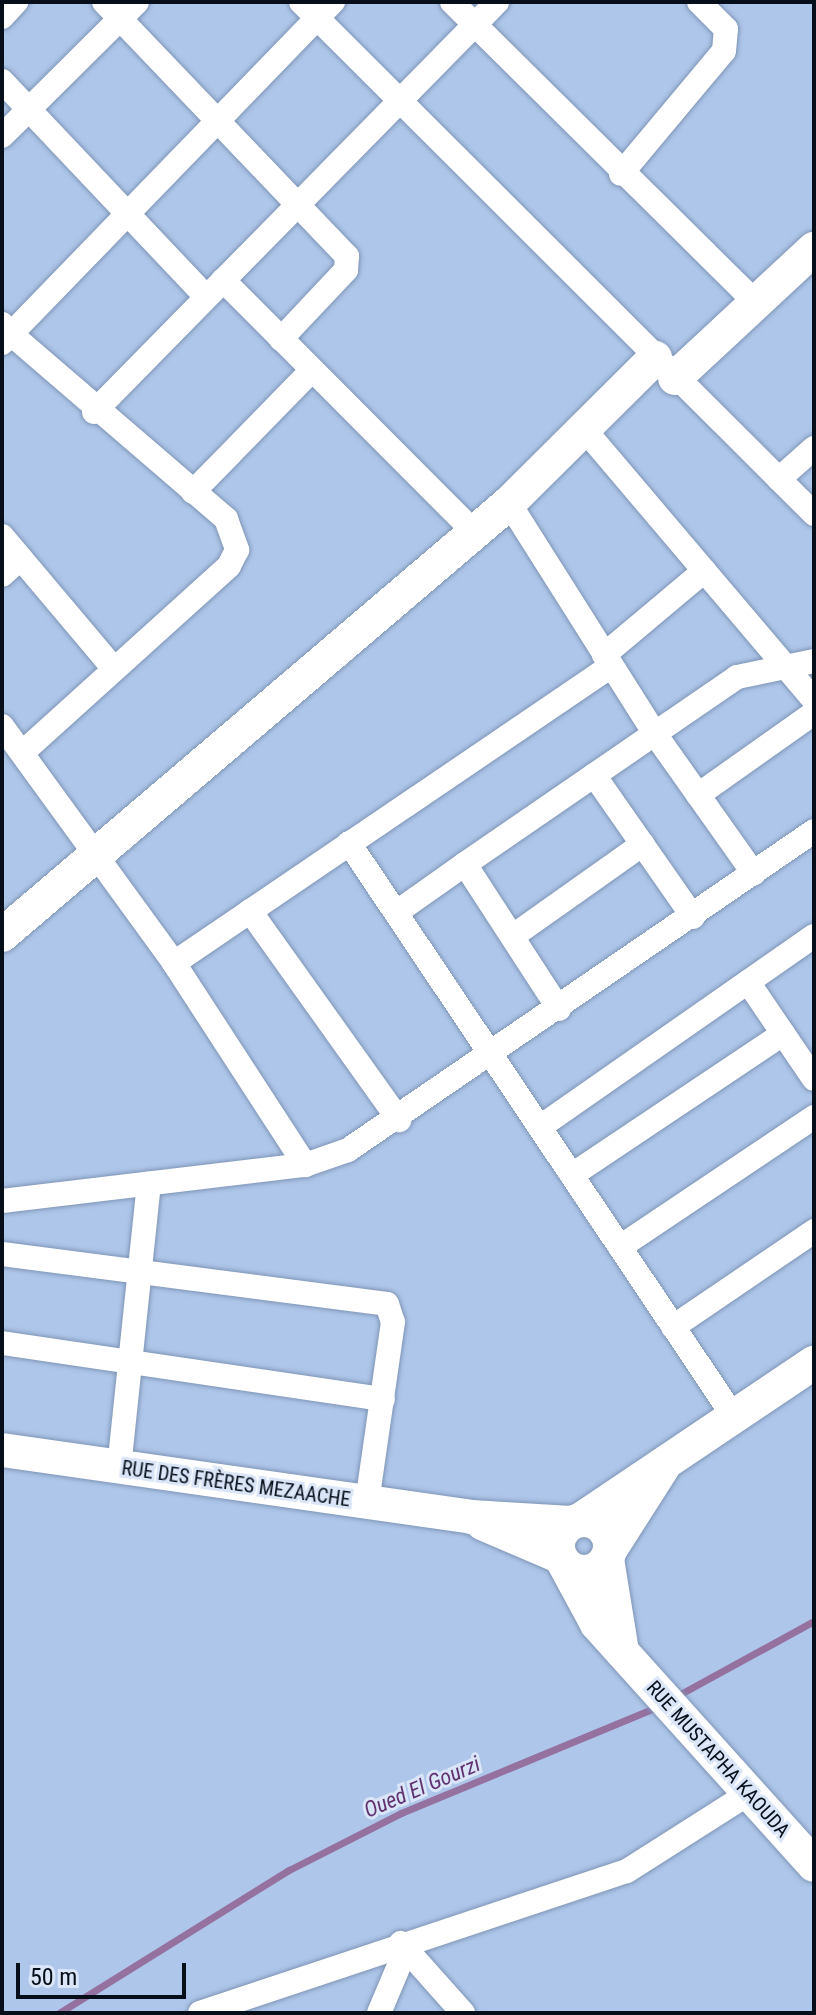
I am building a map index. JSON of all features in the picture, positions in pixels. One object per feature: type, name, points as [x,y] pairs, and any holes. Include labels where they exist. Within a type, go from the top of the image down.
[{"type":"main road","points":[[2,935],[475,533],[584,429],[755,302],[814,249]]},
{"type":"main road","points":[[663,1467],[608,1554],[583,1572],[562,1560],[559,1537],[576,1521],[663,1467],[814,1363]]},
{"type":"main road","name":"RUE DES FRÈRES MEZAACHE","points":[[2,1450],[471,1517],[576,1521]]},
{"type":"main road","name":"RUE DES FRÈRES MEZAACHE","points":[[471,1517],[562,1560]]},
{"type":"main road","points":[[576,1521],[606,1531],[622,1652]]},
{"type":"main road","name":"RUE MUSTAPHA KAOUDA","points":[[562,1560],[592,1617],[814,1865]]},
{"type":"street","points":[[2,17],[16,2]]},
{"type":"street","points":[[452,2],[621,174],[755,302]]},
{"type":"street","points":[[94,412],[497,2]]},
{"type":"street","points":[[621,174],[724,51],[726,29],[699,2]]},
{"type":"street","points":[[2,136],[121,7],[349,262],[281,339]]},
{"type":"street","points":[[305,1165],[174,963],[98,854],[9,738],[114,669],[229,566],[237,550],[226,519],[94,412],[5,334],[224,120],[317,8],[403,101],[665,368],[814,514]]},
{"type":"street","points":[[2,81],[205,296]]},
{"type":"street","points":[[223,280],[475,533]]},
{"type":"street","points":[[193,492],[312,370]]},
{"type":"street","points":[[584,429],[814,700]]},
{"type":"street","points":[[779,479],[814,448]]},
{"type":"street","points":[[509,503],[655,734],[754,874]]},
{"type":"street","points":[[2,536],[114,669]]},
{"type":"street","points":[[2,575],[21,558]]},
{"type":"street","points":[[174,963],[607,661],[704,571]]},
{"type":"street","points":[[397,912],[737,677],[782,663],[814,661]]},
{"type":"street","points":[[698,795],[814,713]]},
{"type":"street","points":[[594,775],[693,917]]},
{"type":"street","points":[[2,1201],[305,1165],[399,1120],[814,831]]},
{"type":"street","points":[[349,843],[734,1417]]},
{"type":"street","points":[[513,936],[643,844]]},
{"type":"street","points":[[465,864],[559,1009]]},
{"type":"street","points":[[250,911],[399,1120]]},
{"type":"street","points":[[540,1127],[814,936]]},
{"type":"street","points":[[748,982],[814,1079]]},
{"type":"street","points":[[572,1175],[783,1034]]},
{"type":"street","points":[[620,1247],[814,1117]]},
{"type":"street","points":[[119,1468],[145,1270],[149,1184]]},
{"type":"street","points":[[673,1327],[814,1231]]},
{"type":"street","points":[[2,1254],[145,1270],[387,1304],[393,1322],[367,1502]]},
{"type":"street","points":[[2,1343],[135,1360],[383,1399]]},
{"type":"street","points":[[200,2013],[627,1871],[751,1792]]},
{"type":"street","points":[[379,2013],[403,1946]]},
{"type":"street","points":[[403,1946],[463,2013]]},
{"type":"waterway","name":"Oued El Gourzi","points":[[675,1697],[814,1621]]},
{"type":"waterway","name":"Oued El Gourzi","points":[[59,2013],[289,1870],[401,1813],[657,1707]]}]
